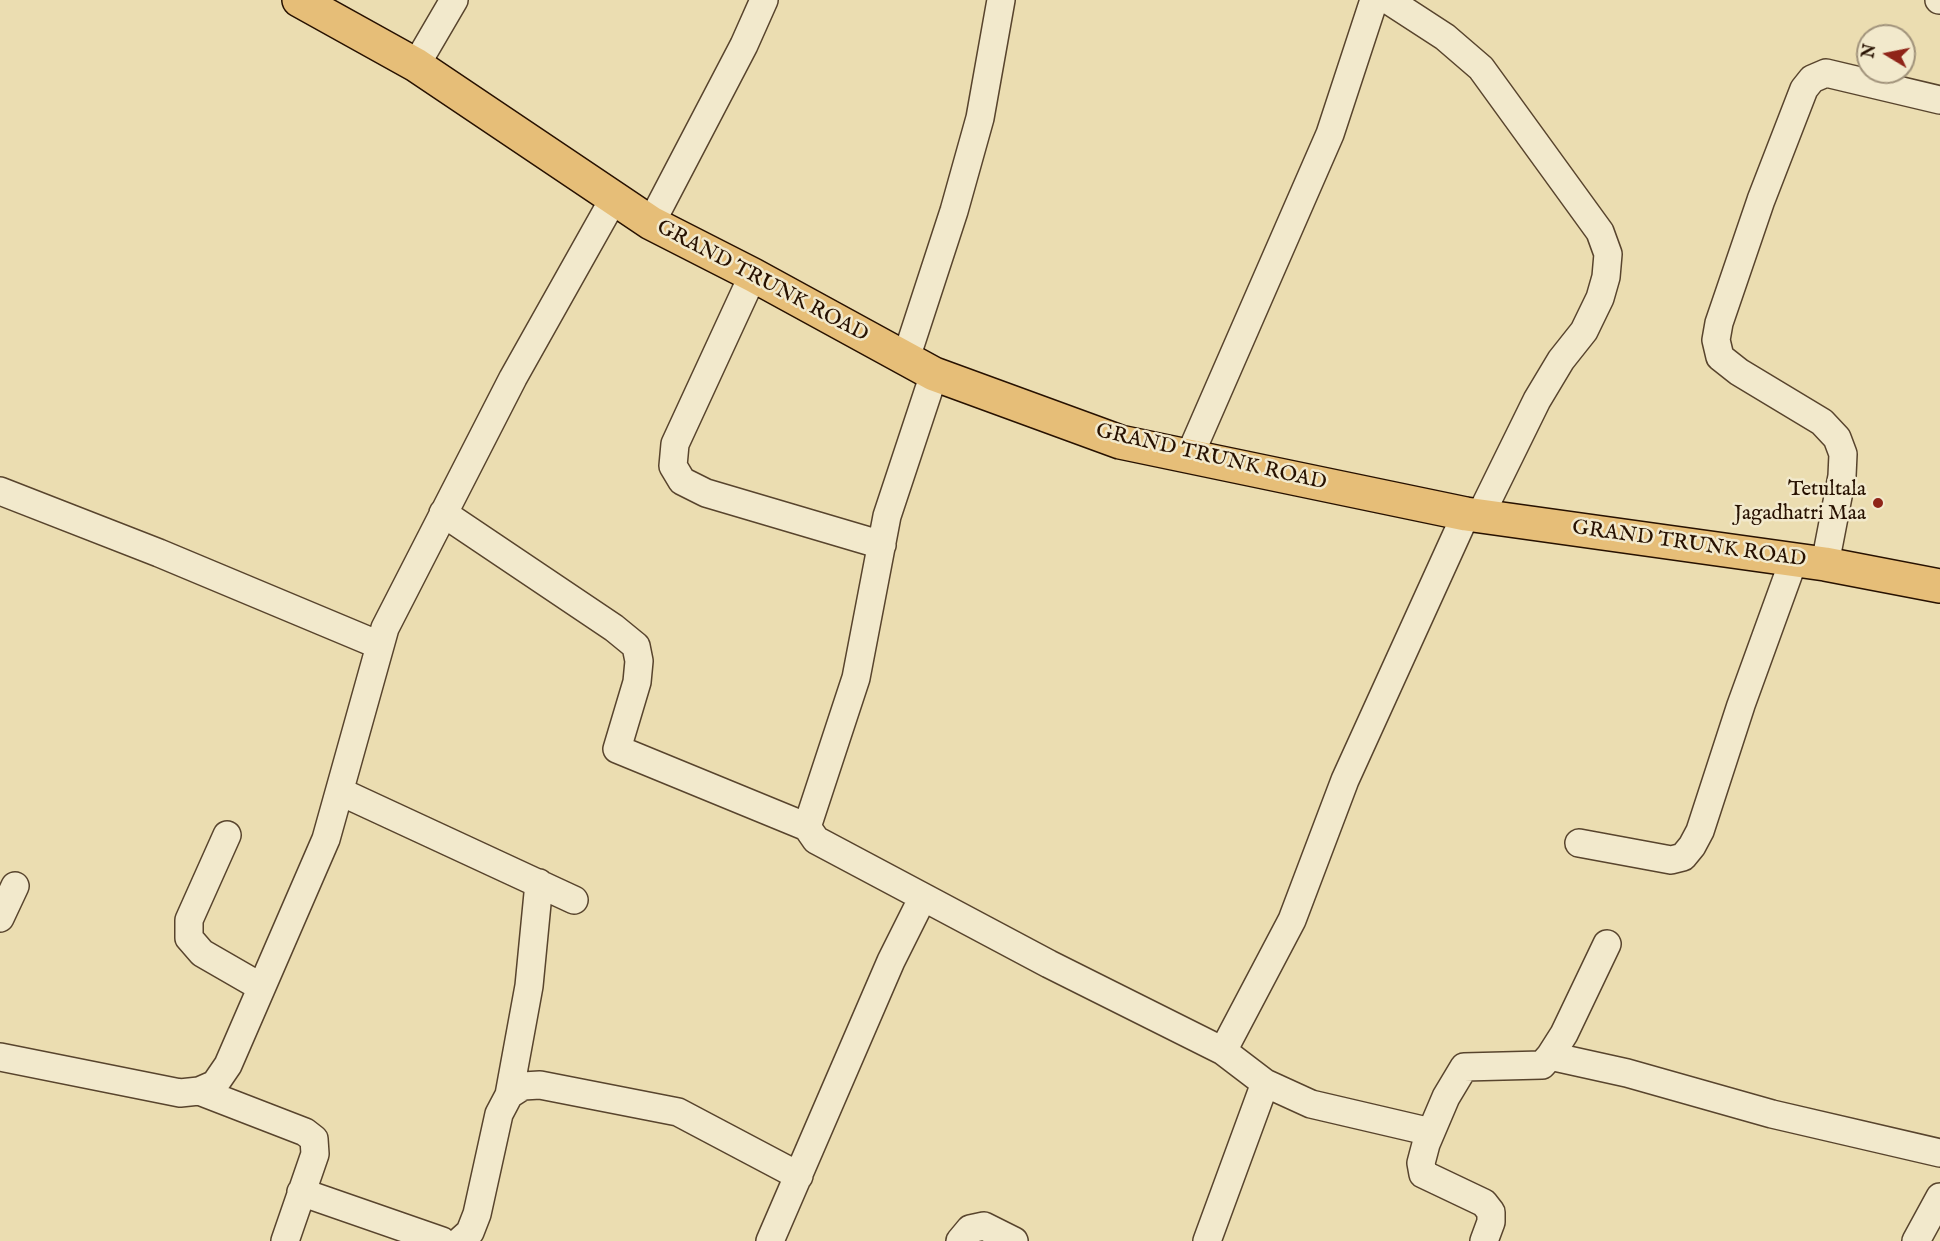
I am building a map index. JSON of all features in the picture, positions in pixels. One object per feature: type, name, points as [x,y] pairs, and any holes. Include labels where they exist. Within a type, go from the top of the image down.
[{"type":"main road","name":"GRAND TRUNK ROAD","points":[[299,0],[416,65],[613,200],[651,223],[753,275],[934,374],[1120,442],[1473,515],[1809,562],[1940,586]]},
{"type":"street","points":[[416,65],[454,0]]},
{"type":"street","points":[[651,223],[744,45],[764,0]]},
{"type":"street","points":[[906,358],[954,212],[980,118],[1001,0]]},
{"type":"street","points":[[1189,457],[1330,134],[1374,0]]},
{"type":"street","points":[[1224,1052],[1292,920],[1345,780],[1473,515],[1537,400],[1592,315],[1606,277],[1608,254],[1600,232],[1480,68],[1445,37],[1388,0]]},
{"type":"street","points":[[1579,843],[1671,860],[1683,857],[1692,846],[1700,831],[1741,705],[1809,562],[1842,476],[1843,454],[1836,438],[1822,422],[1738,372],[1720,357],[1716,340],[1719,323],[1761,200],[1804,89],[1812,79],[1826,73],[1940,100]]},
{"type":"street","points":[[0,1057],[180,1093],[199,1090],[215,1083],[228,1065],[326,839],[385,628],[513,378],[613,200]]},
{"type":"street","points":[[753,275],[675,444],[673,466],[682,481],[706,493],[882,545]]},
{"type":"street","points":[[807,827],[856,678],[887,516],[934,374]]},
{"type":"street","points":[[0,491],[159,553],[379,645]]},
{"type":"street","points":[[443,513],[614,628],[636,646],[639,661],[637,682],[617,748],[807,827],[816,840],[1224,1052],[1265,1083],[1311,1104],[1431,1132]]},
{"type":"street","points":[[341,792],[574,900]]},
{"type":"street","points":[[226,835],[189,920],[189,938],[202,953],[261,987]]},
{"type":"street","points":[[460,1241],[470,1232],[477,1214],[499,1114],[509,1095],[529,986],[538,884]]},
{"type":"street","points":[[0,918],[15,886]]},
{"type":"street","points":[[770,1241],[891,961],[922,897]]},
{"type":"street","points":[[1484,1241],[1491,1222],[1491,1212],[1484,1203],[1423,1174],[1421,1163],[1431,1132],[1446,1097],[1464,1067],[1542,1065],[1564,1034],[1607,944]]},
{"type":"street","points":[[1550,1056],[1627,1073],[1772,1114],[1940,1153]]},
{"type":"street","points":[[1207,1241],[1265,1083]]},
{"type":"street","points":[[509,1095],[523,1086],[540,1085],[678,1112],[799,1176]]},
{"type":"street","points":[[199,1090],[305,1132],[315,1139],[315,1154],[285,1241]]},
{"type":"street","points":[[301,1192],[442,1241]]},
{"type":"street","points":[[1916,1241],[1940,1197]]},
{"type":"street","points":[[960,1241],[970,1229],[984,1226],[1014,1241]]},
{"type":"place","name":"Tetultala Jagadhatri Maa","points":[[1878,503]]}]
